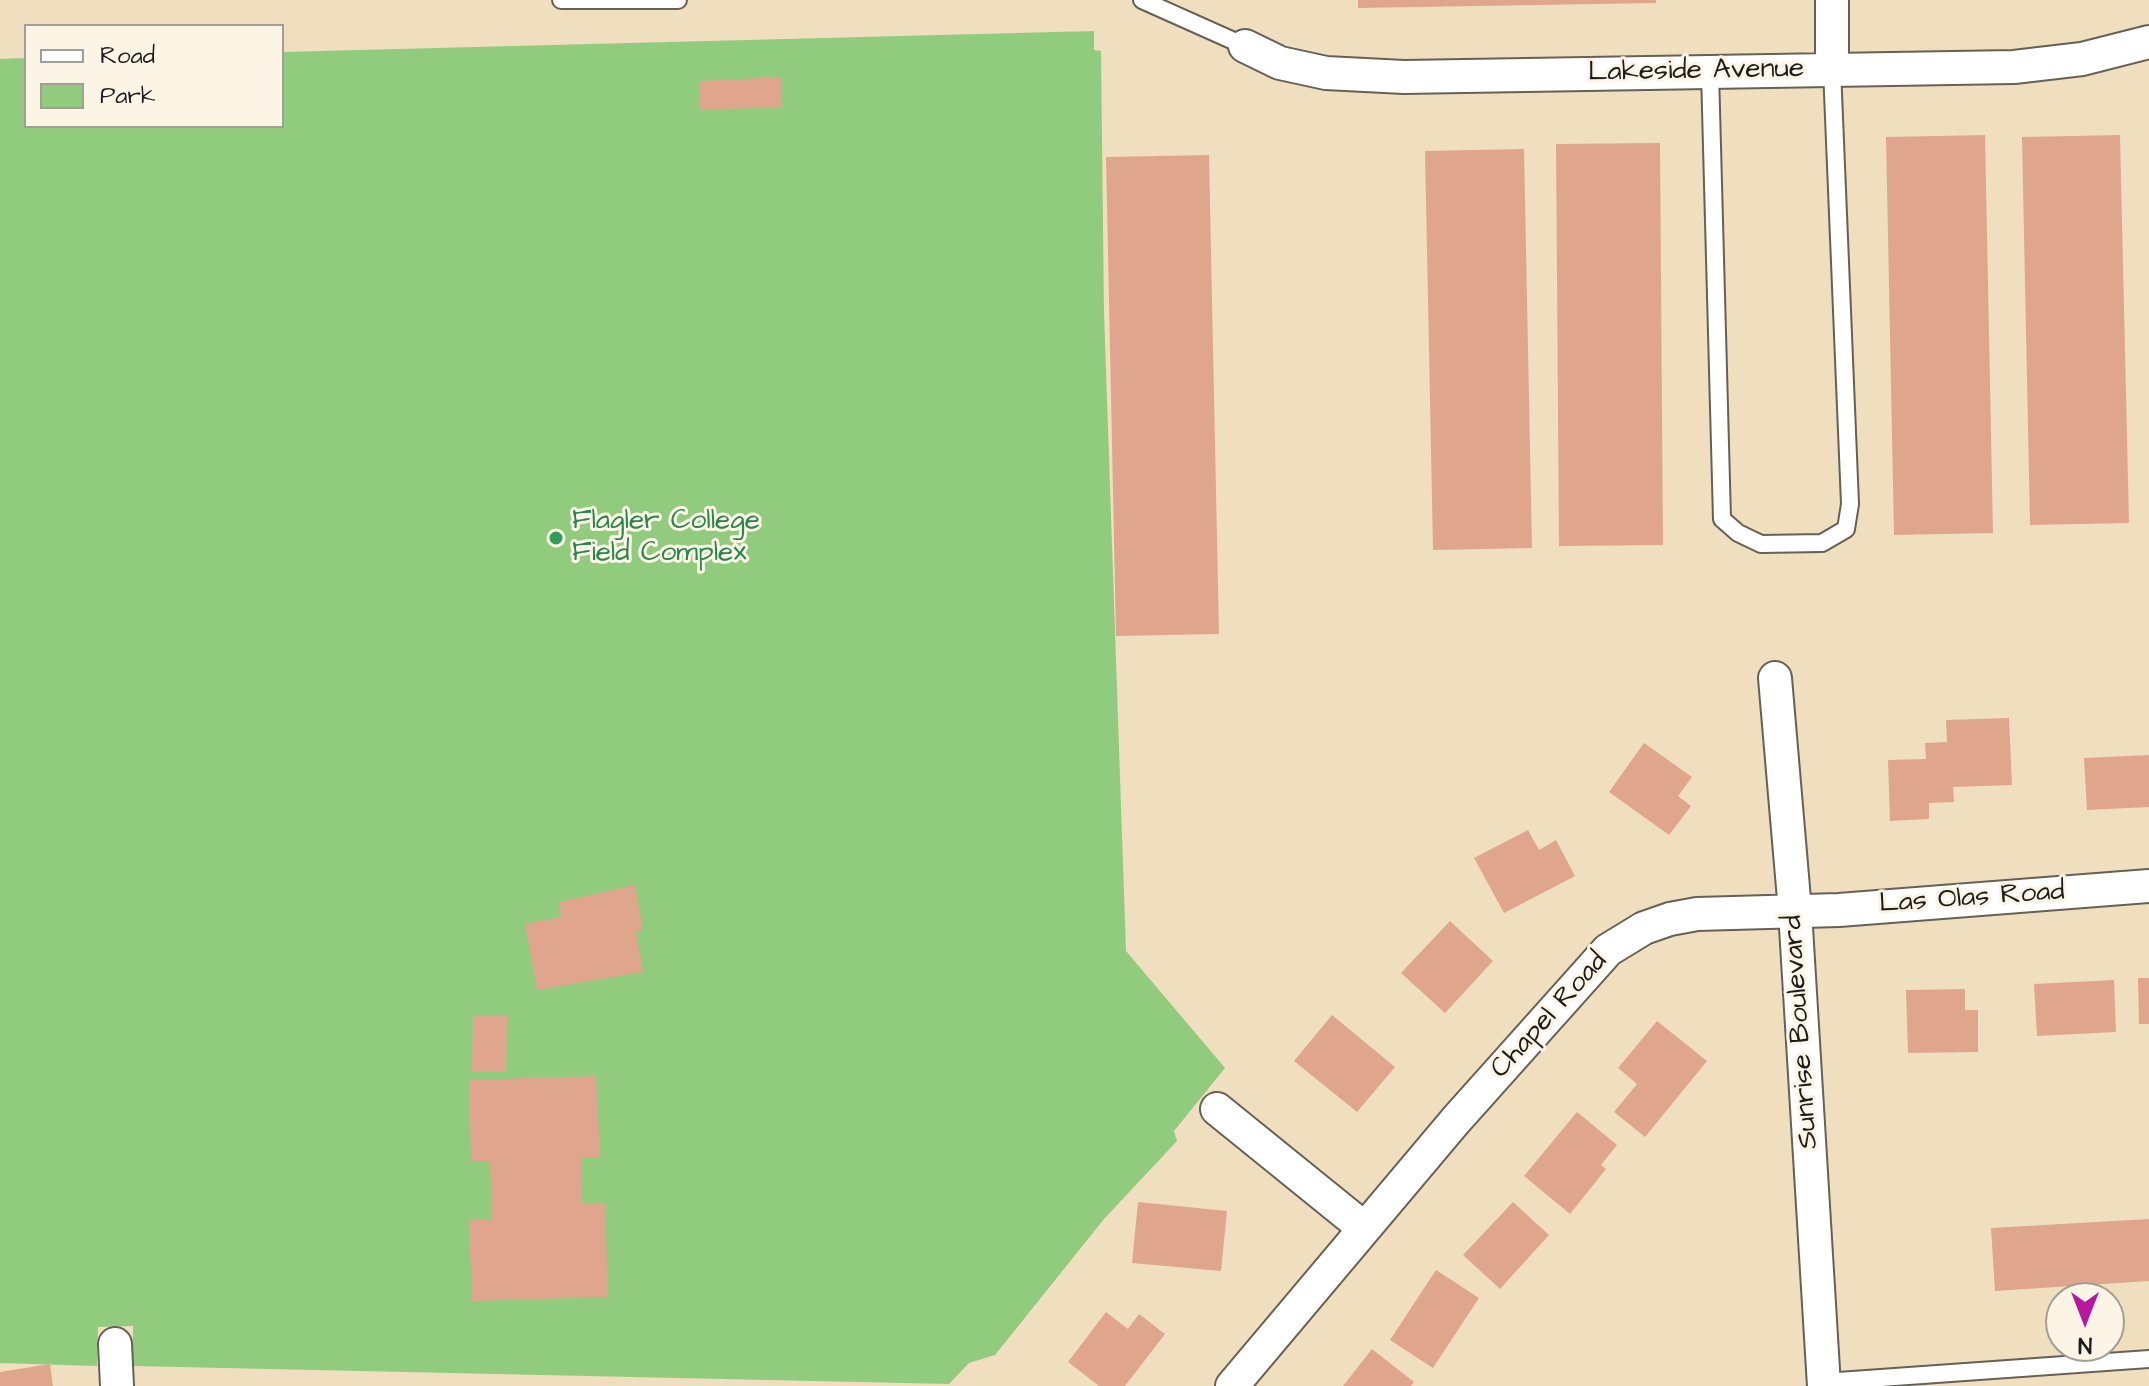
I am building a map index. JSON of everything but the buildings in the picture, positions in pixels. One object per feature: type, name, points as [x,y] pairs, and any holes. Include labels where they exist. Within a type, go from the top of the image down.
[{"type":"street","points":[[1832,0],[1832,69]]},
{"type":"street","name":"Lakeside Avenue","points":[[1245,46],[1280,63],[1326,73],[1384,76],[2014,67],[2082,59],[2149,42]]},
{"type":"street","name":"Sunrise Boulevard","points":[[1775,678],[1795,911],[1824,1384]]},
{"type":"street","name":"Las Olas Road","points":[[1795,911],[2149,886]]},
{"type":"street","name":"Chapel Road","points":[[1232,1386],[1456,1120],[1608,950],[1644,928],[1670,919],[1697,914],[1795,911]]},
{"type":"street","points":[[1217,1109],[1364,1228]]},
{"type":"street","points":[[115,1344],[117,1386]]},
{"type":"lane","points":[[561,0],[678,0]]},
{"type":"lane","points":[[1142,0],[1245,46]]},
{"type":"lane","points":[[1710,72],[1722,519],[1738,533],[1761,544],[1822,543],[1846,529],[1850,504],[1832,69]]},
{"type":"lane","points":[[1824,1384],[2149,1359]]},
{"type":"green space","name":"Flagler College Field Complex","points":[[1094,31],[1094,50],[1101,51],[1104,312],[1126,951],[1225,1068],[1174,1131],[1177,1141],[1104,1219],[995,1355],[969,1363],[949,1384],[133,1366],[133,1326],[98,1327],[97,1366],[0,1363],[0,59],[24,58],[24,128],[284,128],[284,52]]},
{"type":"place","name":"Flagler College Field Complex","points":[[556,538]]}]
